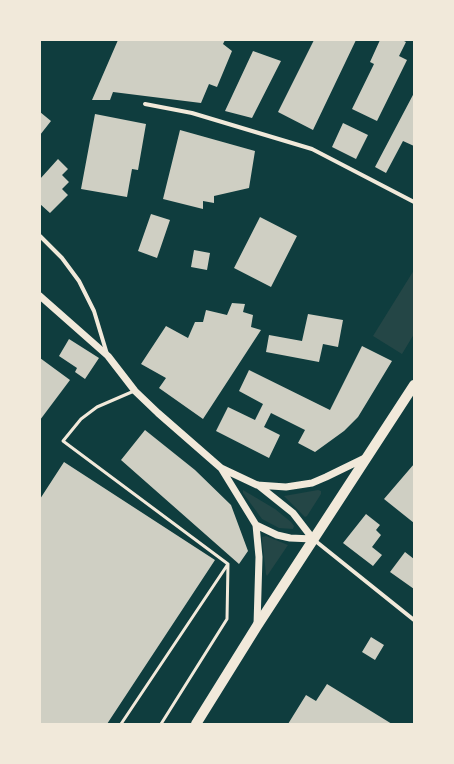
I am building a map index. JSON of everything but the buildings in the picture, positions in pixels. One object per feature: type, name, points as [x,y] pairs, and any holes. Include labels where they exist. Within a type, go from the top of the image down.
[{"type":"main road","points":[[196,724],[365,458],[414,385]]},
{"type":"street","points":[[145,104],[192,113],[312,149],[414,202]]},
{"type":"street","points":[[40,236],[62,258],[79,281],[94,311],[108,356]]},
{"type":"street","points":[[40,296],[108,356],[135,390],[158,413],[221,468],[257,485],[293,513],[313,539],[414,620]]},
{"type":"street","points":[[257,485],[286,488],[312,482],[365,458]]},
{"type":"street","points":[[221,468],[256,525],[259,557],[257,626]]},
{"type":"street","points":[[256,525],[277,535],[290,538],[313,539]]},
{"type":"lane","points":[[135,390],[97,407],[81,419],[63,441],[228,564]]},
{"type":"lane","points":[[121,724],[228,564]]},
{"type":"lane","points":[[160,724],[227,619],[228,564]]},
{"type":"shaded area","points":[[414,270],[414,334],[402,354],[373,336]]},
{"type":"shaded area","points":[[243,490],[275,509],[291,522],[294,526],[293,529],[279,528],[262,519],[243,493]]},
{"type":"shaded area","points":[[318,490],[321,491],[321,494],[305,517],[284,496]]},
{"type":"shaded area","points":[[266,536],[288,545],[267,576],[262,540],[262,537]]}]
